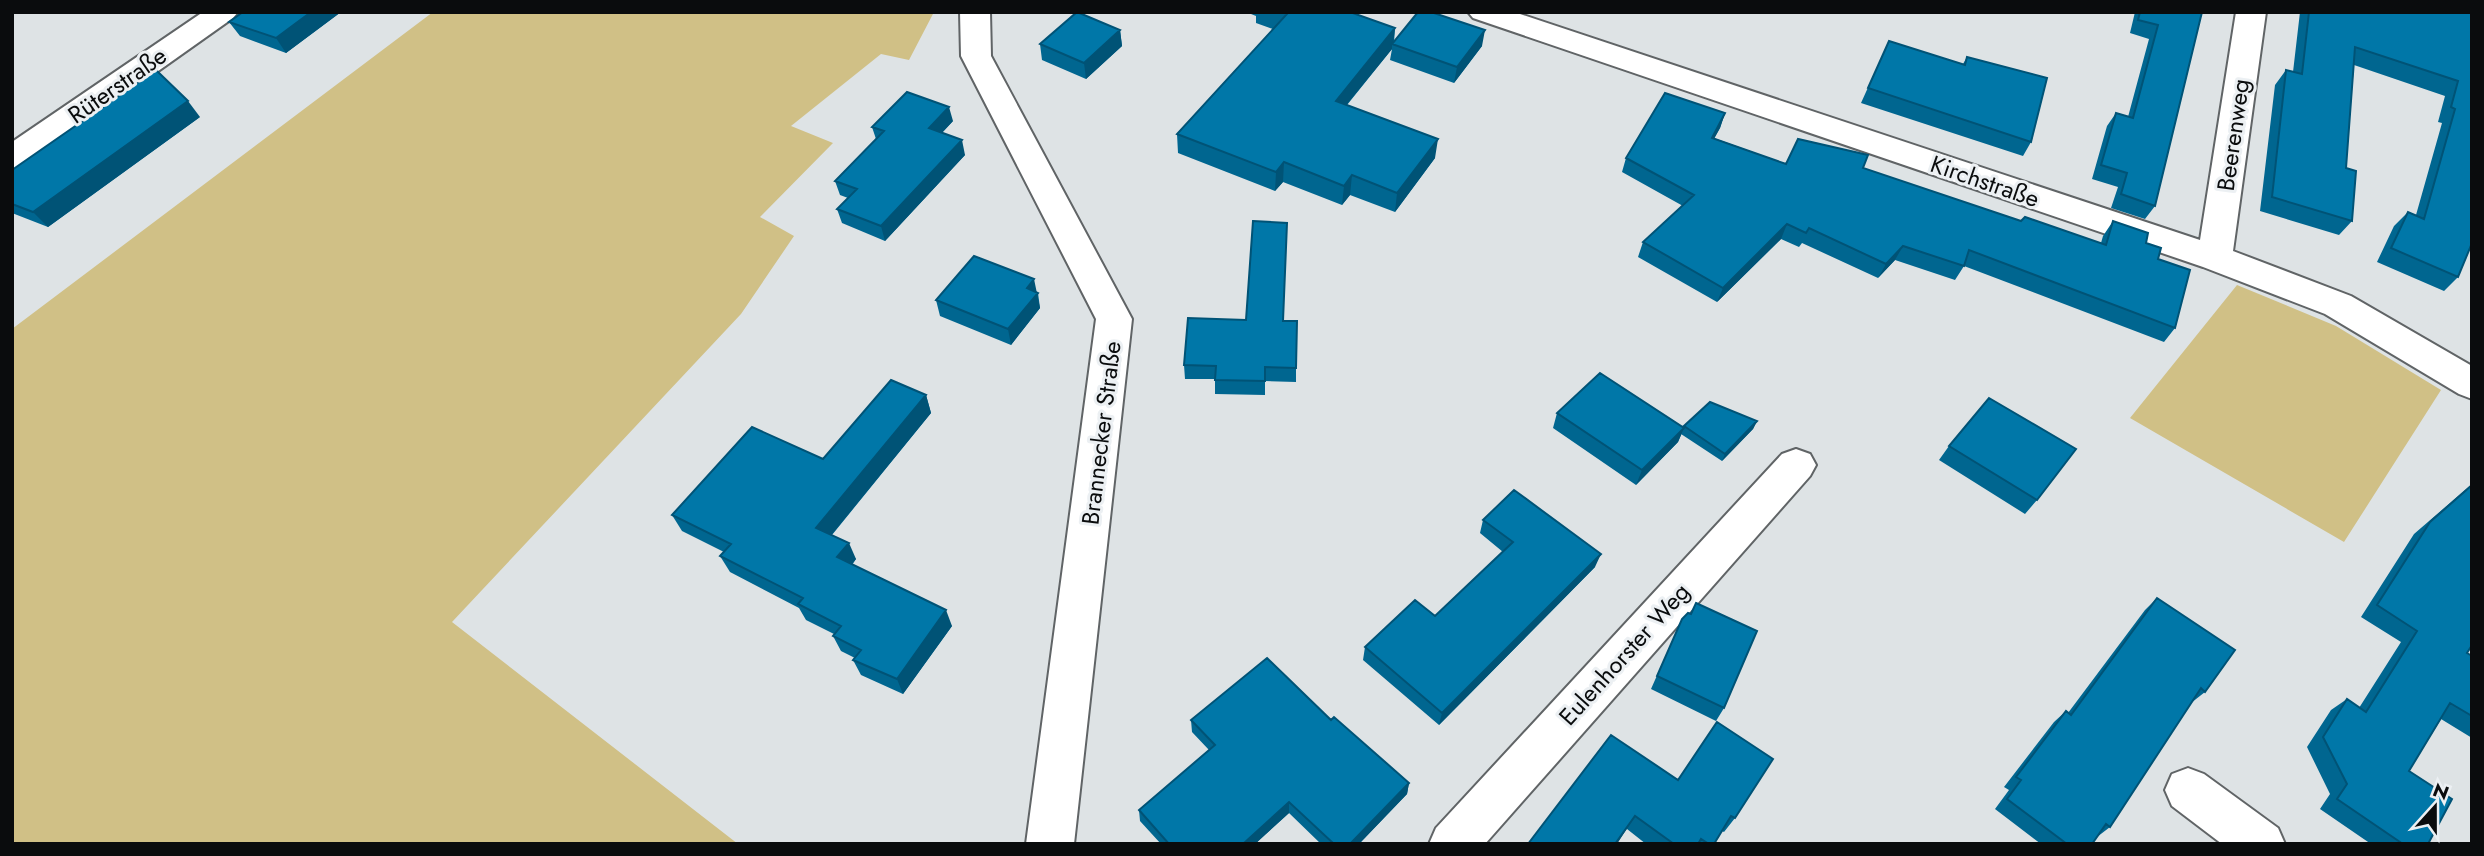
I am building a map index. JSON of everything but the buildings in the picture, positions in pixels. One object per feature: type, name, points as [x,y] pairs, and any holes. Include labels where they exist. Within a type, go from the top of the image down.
[{"type":"street","name":"Rüterstraße","points":[[12,158],[223,12]]},
{"type":"street","name":"Brannecker Straße","points":[[975,12],[976,56],[1115,319],[1050,844]]},
{"type":"street","name":"Kirchstraße","points":[[1483,12],[2215,258],[2338,305],[2472,384]]},
{"type":"street","name":"Beerenweg","points":[[2215,258],[2250,12]]},
{"type":"street","name":"Eulenhorster Weg","points":[[1453,844],[1796,465]]},
{"type":"street","points":[[2188,790],[2261,844]]},
{"type":"shaded area","points":[[433,12],[934,12],[909,60],[881,54],[791,126],[833,143],[760,217],[794,236],[741,314],[452,622],[738,844],[12,844],[12,329]]},
{"type":"shaded area","points":[[2237,285],[2336,326],[2441,390],[2344,542],[2130,418]]}]
